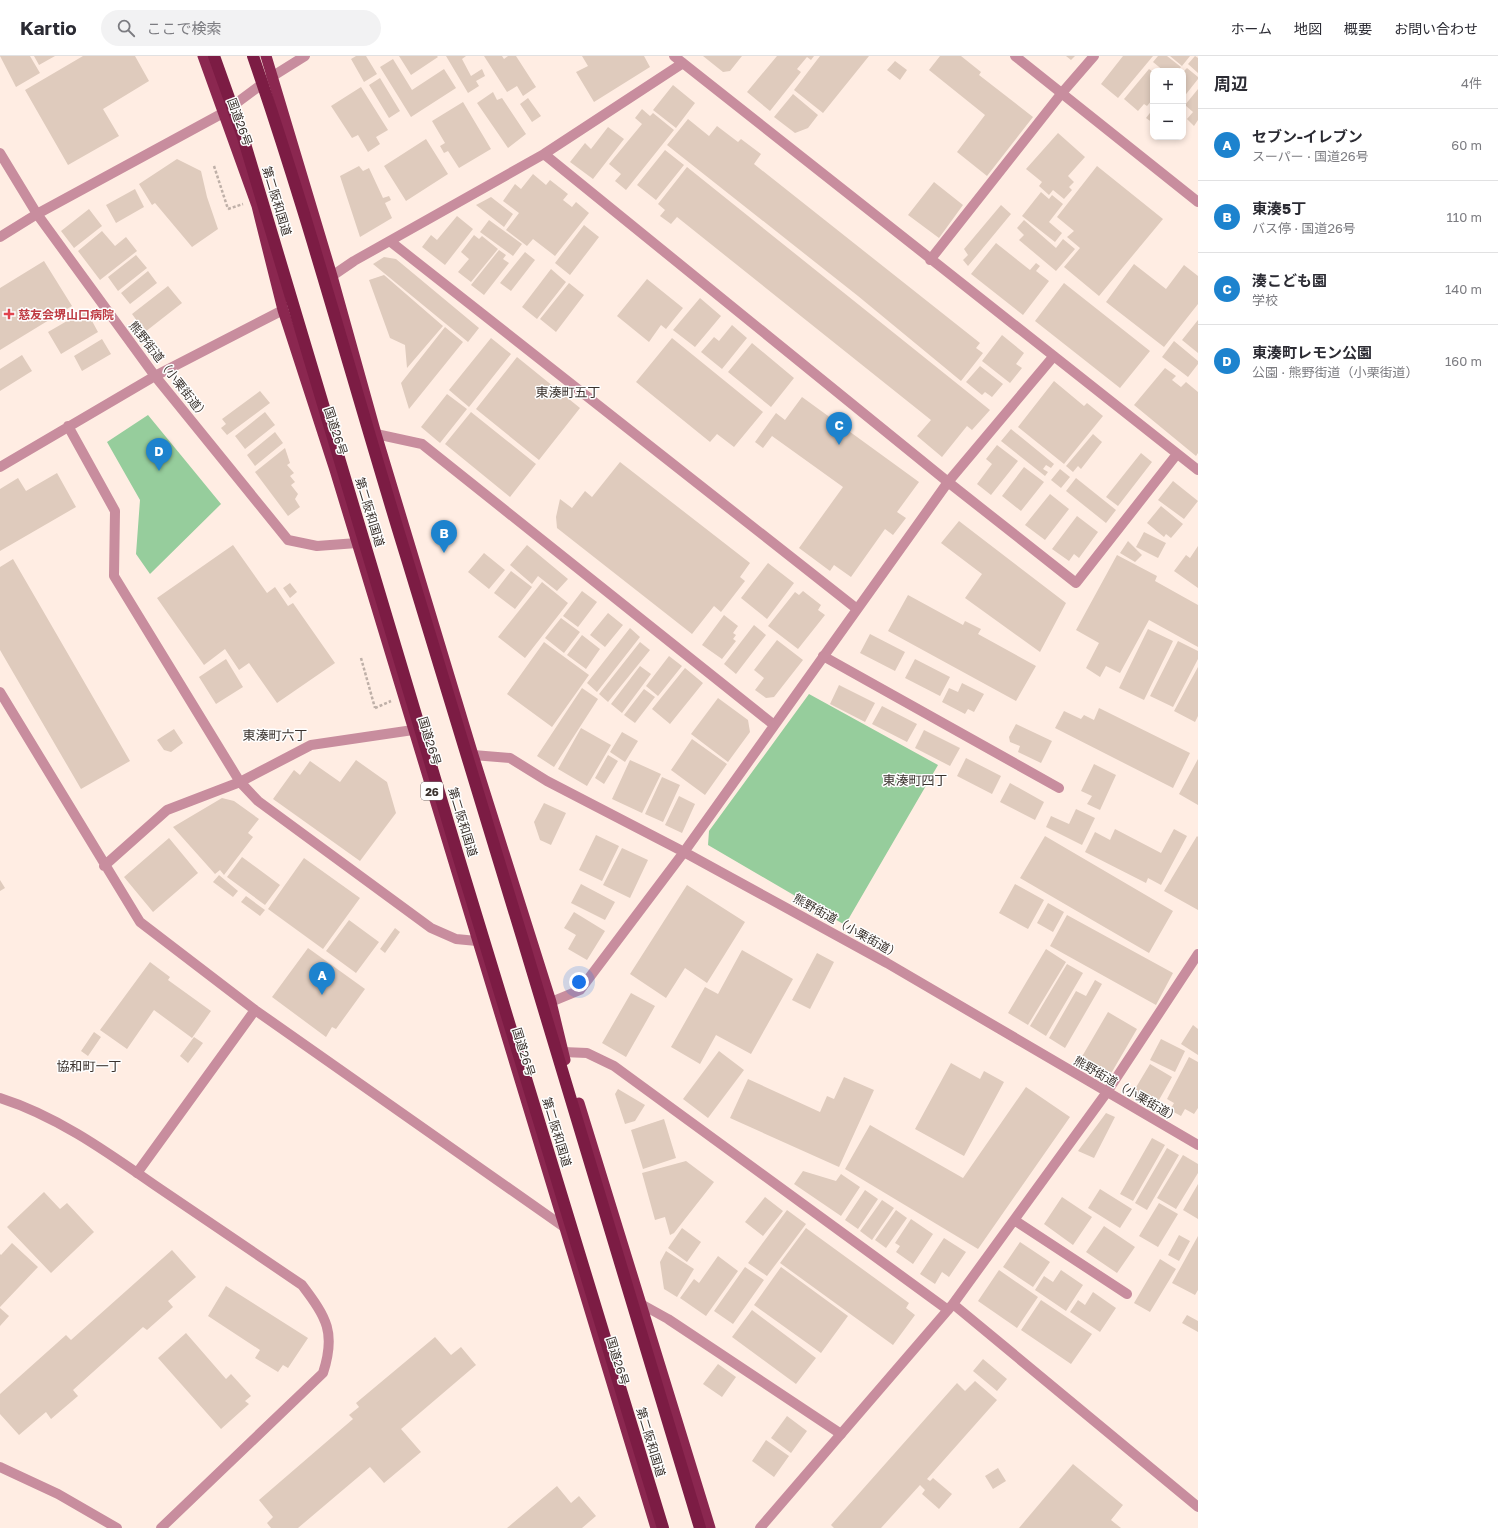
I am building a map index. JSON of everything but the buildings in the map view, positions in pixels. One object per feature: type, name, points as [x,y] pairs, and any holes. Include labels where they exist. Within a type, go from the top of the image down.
[{"type":"highway","name":"国道26号","points":[[203,56],[257,206],[283,310],[357,543],[656,1528]]},
{"type":"highway","name":"第二阪和国道","points":[[214,56],[243,137],[462,867],[663,1528]]},
{"type":"highway","name":"第二阪和国道","points":[[253,56],[279,131],[387,494],[601,1192],[700,1528]]},
{"type":"highway","points":[[266,56],[332,276],[376,434],[473,755],[551,1002],[563,1052],[710,1528]]},
{"type":"street","points":[[0,237],[38,214],[223,114],[273,76],[305,56]]},
{"type":"street","points":[[674,56],[1052,357],[1198,470]]},
{"type":"street","points":[[1015,56],[1198,202]]},
{"type":"street","points":[[930,260],[1094,56]]},
{"type":"street","points":[[332,276],[354,261],[391,242],[544,154],[683,63]]},
{"type":"street","name":"熊野街道（小栗街道）","points":[[0,153],[38,214],[155,376],[288,540],[317,546],[357,543]]},
{"type":"street","points":[[544,154],[948,482],[1076,583],[1177,454]]},
{"type":"street","points":[[391,242],[857,609]]},
{"type":"street","points":[[0,467],[155,376],[283,310]]},
{"type":"street","points":[[551,1002],[580,990],[684,852],[948,482],[1052,357]]},
{"type":"street","points":[[68,426],[115,511],[114,576],[240,782],[258,801],[431,928],[456,939],[477,941]]},
{"type":"street","points":[[376,434],[422,444],[774,725]]},
{"type":"street","points":[[823,656],[1059,788]]},
{"type":"street","points":[[0,692],[104,866],[140,922],[256,1010],[564,1227]]},
{"type":"street","points":[[104,866],[167,810],[240,782],[311,745],[413,730]]},
{"type":"street","name":"熊野街道（小栗街道）","points":[[473,755],[510,758],[547,781],[684,852],[887,963],[1198,1146]]},
{"type":"street","points":[[760,1528],[951,1308],[1107,1092],[1198,954]]},
{"type":"street","points":[[137,1173],[256,1010]]},
{"type":"street","points":[[563,1052],[588,1053],[614,1066],[951,1308],[1198,1507]]},
{"type":"street","points":[[0,1098],[19,1104],[76,1133],[137,1173],[302,1285],[322,1311],[329,1335],[329,1354],[323,1373],[162,1528]]},
{"type":"street","points":[[1014,1220],[1127,1294]]},
{"type":"street","points":[[641,1304],[668,1319],[841,1434]]},
{"type":"street","points":[[0,1467],[58,1494],[117,1528]]},
{"type":"path","points":[[214,166],[228,209]]},
{"type":"path","points":[[361,658],[375,708]]},
{"type":"green space","points":[[148,415],[221,504],[150,574],[136,554],[140,500],[107,442]]},
{"type":"green space","points":[[809,694],[938,765],[845,925],[708,845],[709,831]]},
{"type":"place","name":"慈友会堺山口病院","points":[[9,314]]},
{"type":"place","name":"湊こども園","points":[[839,445]]},
{"type":"place","name":"東湊町レモン公園","points":[[159,471]]},
{"type":"place","name":"東湊5丁","points":[[444,553]]},
{"type":"place","name":"セブン-イレブン","points":[[322,995]]},
{"type":"district","name":"東湊町五丁","points":[[568,392]]},
{"type":"district","name":"東湊町六丁","points":[[275,735]]},
{"type":"district","name":"東湊町四丁","points":[[915,780]]},
{"type":"district","name":"協和町一丁","points":[[89,1066]]}]
